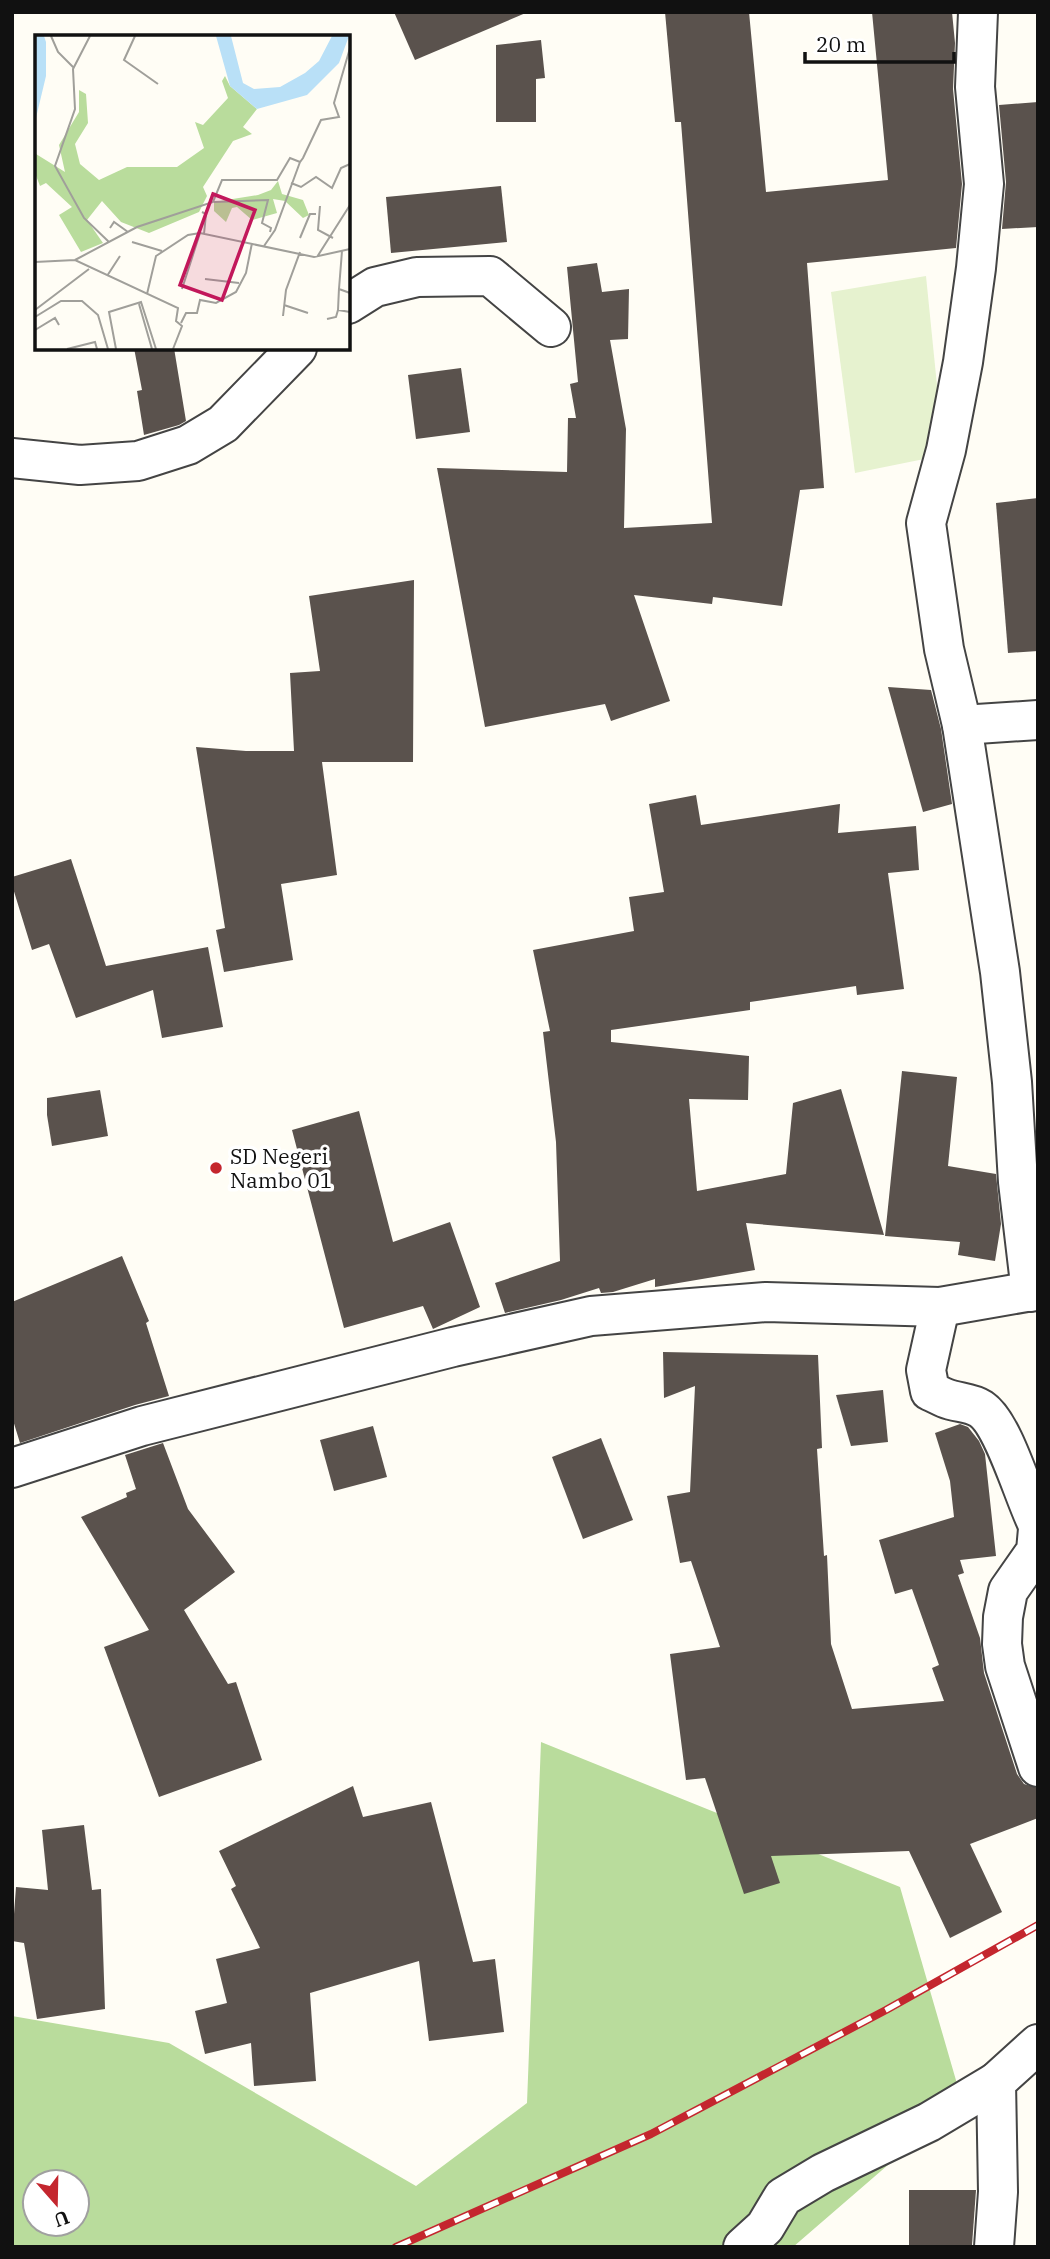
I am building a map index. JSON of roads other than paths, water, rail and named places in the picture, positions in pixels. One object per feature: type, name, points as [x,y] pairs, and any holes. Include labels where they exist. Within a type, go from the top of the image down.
[{"type":"street","points":[[12,1468],[142,1426],[591,1316],[766,1302],[940,1307],[1035,1291],[1017,1182],[1013,1082],[1000,972],[962,724],[944,649],[926,523],[946,450],[963,362],[976,268],[984,184],[975,87],[978,12]]},
{"type":"street","points":[[350,303],[375,287],[417,277],[490,276],[551,327]]},
{"type":"street","points":[[12,458],[80,464],[127,462],[188,445],[223,424],[295,350]]},
{"type":"street","points":[[962,724],[1038,720]]},
{"type":"street","points":[[940,1307],[926,1370],[930,1391],[946,1399],[973,1404],[985,1412],[1000,1432],[1038,1527],[1036,1550],[1008,1591],[1002,1644],[1004,1667],[1038,1767]]},
{"type":"street","points":[[743,2247],[765,2227],[783,2197],[822,2173],[929,2122],[996,2082],[1038,2044]]},
{"type":"street","points":[[994,2247],[998,2192],[996,2082]]},
{"type":"railway","points":[[396,2247],[651,2134],[886,2010],[1038,1925]]},
{"type":"place","name":"SD Negeri Nambo 01","points":[[216,1168]]}]
